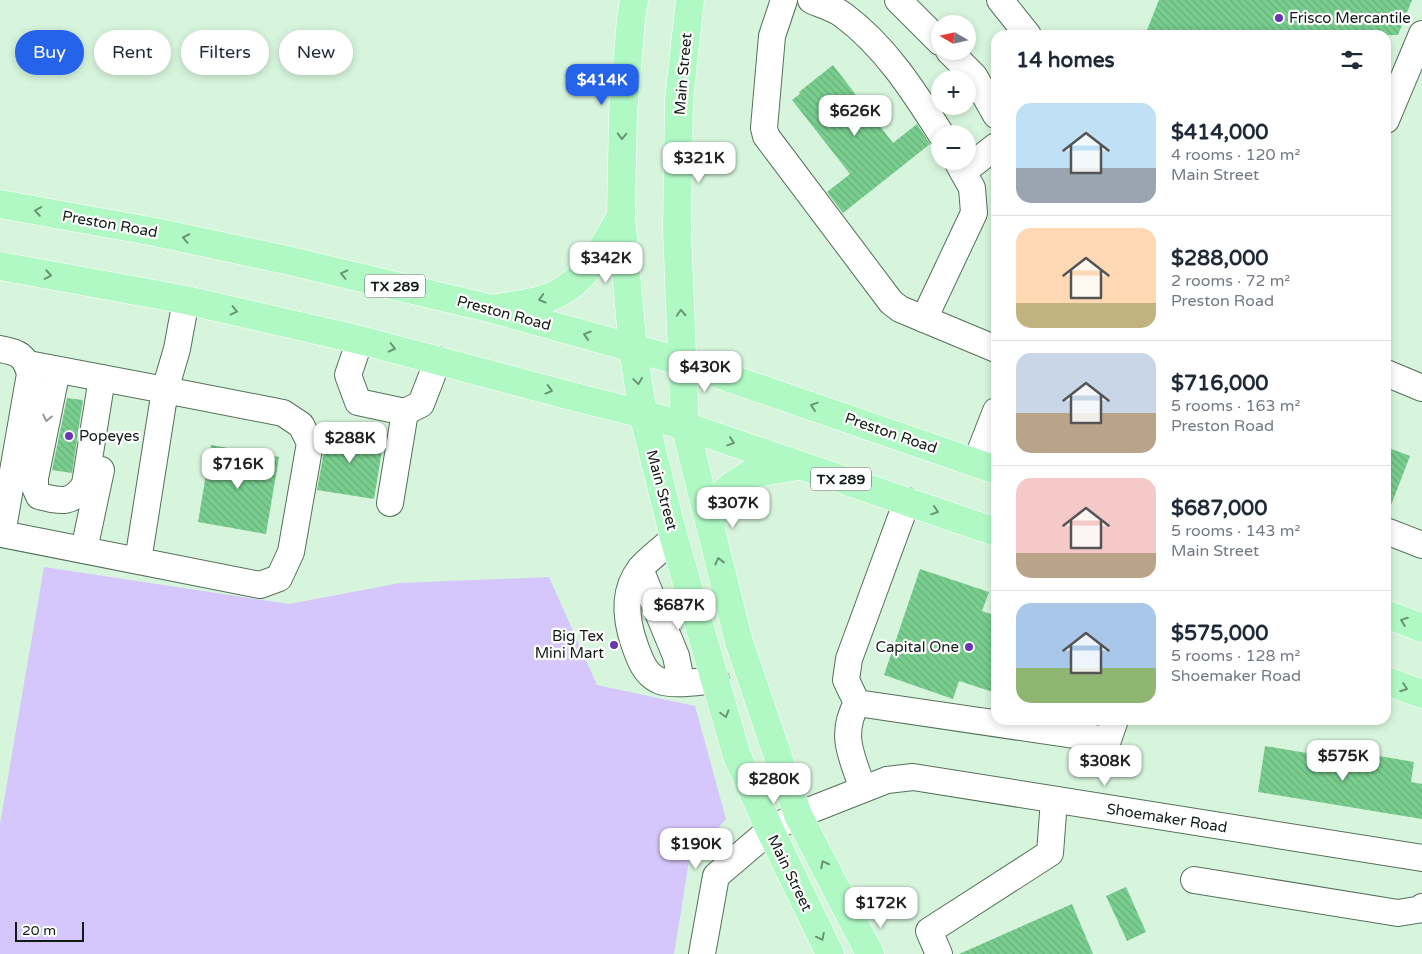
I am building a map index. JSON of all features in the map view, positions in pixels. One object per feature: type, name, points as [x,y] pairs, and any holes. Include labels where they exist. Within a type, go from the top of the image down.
[{"type":"main road","name":"Main Street","points":[[634,0],[623,114],[621,216],[633,349],[643,414],[674,538],[737,756],[770,830],[830,954]]},
{"type":"main road","name":"Main Street","points":[[690,0],[679,99],[677,230],[685,426],[739,642],[798,815],[870,954]]},
{"type":"main road","name":"Preston Road","points":[[0,204],[165,234],[295,262],[493,309],[683,362],[986,466]]},
{"type":"main road","points":[[493,309],[544,299],[571,286],[595,261],[621,216]]},
{"type":"main road","name":"TX 289","points":[[0,266],[186,300],[360,340],[643,414],[685,426],[991,530]]},
{"type":"main road","points":[[711,528],[718,499],[730,487],[750,474],[803,466]]},
{"type":"main road","points":[[1391,616],[1422,628]]},
{"type":"main road","points":[[1391,683],[1422,694]]},
{"type":"street","points":[[784,0],[772,36],[764,128],[766,136],[891,302],[900,309],[924,319],[991,343]]},
{"type":"street","points":[[811,0],[841,14],[874,42],[905,79],[935,125]]},
{"type":"street","points":[[898,0],[931,33]]},
{"type":"street","points":[[1000,0],[1024,30]]},
{"type":"street","points":[[1391,108],[1422,34]]},
{"type":"street","points":[[958,60],[974,76],[991,106]]},
{"type":"street","points":[[976,157],[991,149]]},
{"type":"street","points":[[924,319],[974,213],[972,188],[962,170]]},
{"type":"street","points":[[138,561],[165,390],[177,349],[186,300]]},
{"type":"street","points":[[360,340],[348,375],[358,402],[405,412],[421,404],[438,360]]},
{"type":"street","points":[[0,348],[20,354],[28,364],[30,374],[1,534],[260,585],[280,578],[290,552],[310,442],[301,425],[283,413],[28,364]]},
{"type":"street","points":[[57,370],[35,478],[35,487],[39,496],[67,501],[79,494],[85,484],[110,380]]},
{"type":"street","points":[[1391,375],[1422,388]]},
{"type":"street","points":[[84,550],[110,380]]},
{"type":"street","points":[[390,503],[405,412]]},
{"type":"street","points":[[986,466],[991,438]]},
{"type":"street","points":[[857,703],[846,680],[849,659],[907,501]]},
{"type":"street","points":[[1391,533],[1422,545]]},
{"type":"street","points":[[674,538],[640,570],[627,601],[631,634],[641,663],[650,675],[660,681],[679,683],[716,680]]},
{"type":"street","points":[[640,570],[676,656],[679,683]]},
{"type":"street","points":[[857,703],[991,723]]},
{"type":"street","points":[[857,703],[850,715],[847,731],[848,745],[863,789]]},
{"type":"street","points":[[1006,725],[1108,740],[1113,725]]},
{"type":"street","name":"Shoemaker Road","points":[[702,954],[716,876],[770,830],[798,815],[887,780],[913,778],[1422,858]]},
{"type":"street","points":[[939,954],[929,931],[1050,854],[1054,800]]},
{"type":"street","points":[[1194,880],[1398,913],[1422,909],[1422,907]]},
{"type":"shaded area","points":[[44,567],[289,604],[400,583],[549,577],[597,685],[695,706],[726,819],[689,861],[674,954],[0,954],[0,824]]},
{"type":"building","name":"Frisco Mercantile","points":[[1159,0],[1412,0],[1398,35],[1391,35],[1391,30],[1147,30]]},
{"type":"building","points":[[833,65],[893,143],[917,124],[930,144],[843,213],[827,192],[850,174],[792,100],[800,94],[799,92]]},
{"type":"building","points":[[67,398],[83,400],[72,473],[52,470]]},
{"type":"building","points":[[324,429],[384,438],[374,499],[317,490],[325,446]]},
{"type":"building","points":[[211,445],[279,457],[266,534],[198,522]]},
{"type":"building","points":[[1391,449],[1410,456],[1391,505]]},
{"type":"building","points":[[920,569],[989,592],[982,611],[991,614],[991,691],[959,681],[953,699],[884,675]]},
{"type":"building","points":[[1265,746],[1377,765],[1379,756],[1414,762],[1411,782],[1422,784],[1422,819],[1258,792]]},
{"type":"building","points":[[1126,887],[1146,932],[1127,941],[1106,896]]},
{"type":"building","points":[[1072,904],[1093,954],[959,954]]},
{"type":"place","name":"Frisco Mercantile","points":[[1279,18]]},
{"type":"place","name":"Popeyes","points":[[69,436]]},
{"type":"place","name":"Big Tex Mini Mart","points":[[614,645]]},
{"type":"place","name":"Capital One","points":[[969,647]]}]
